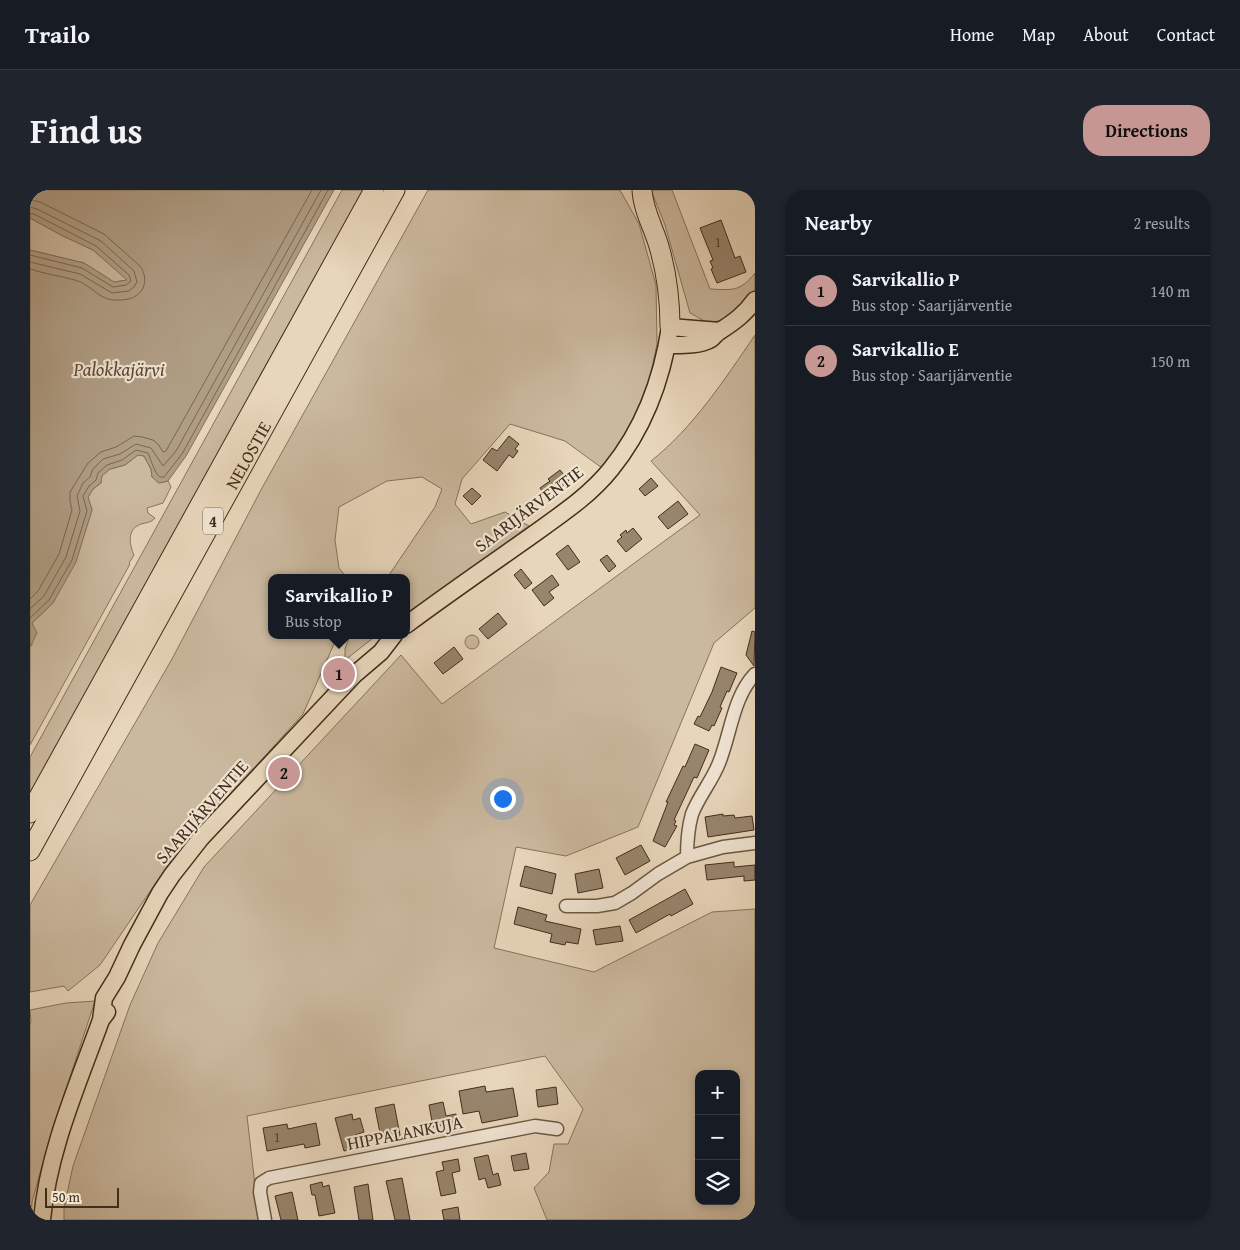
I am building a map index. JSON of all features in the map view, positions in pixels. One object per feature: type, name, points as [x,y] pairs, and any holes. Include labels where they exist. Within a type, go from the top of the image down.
[{"type":"highway","name":"NELOSTIE","points":[[30,813],[374,190]]},
{"type":"highway","name":"NELOSTIE","points":[[30,851],[395,190]]},
{"type":"highway","points":[[639,194],[660,249],[669,290],[669,336]]},
{"type":"main road","points":[[669,336],[720,331],[735,322],[748,310],[755,300]]},
{"type":"main road","name":"SAARIJÄRVENTIE","points":[[410,622],[567,510],[599,483],[624,452],[640,426],[655,392],[669,336]]},
{"type":"main road","name":"SAARIJÄRVENTIE","points":[[42,1220],[46,1187],[56,1149],[102,1020],[114,1001],[117,977],[160,893],[187,855],[362,667],[381,652],[390,639]]},
{"type":"street","points":[[687,857],[687,836],[693,814],[719,764],[738,703],[748,681],[755,674]]},
{"type":"street","points":[[566,906],[597,906],[615,903],[687,857],[723,847],[755,843]]},
{"type":"street","name":"HIPPALANKUJA","points":[[264,1220],[260,1192],[261,1183],[269,1178],[535,1126],[557,1129]]},
{"type":"shaded area","points":[[342,190],[363,190],[30,794],[30,757]]},
{"type":"shaded area","points":[[428,190],[620,190],[639,224],[656,285],[657,344],[648,388],[627,436],[602,468],[565,441],[510,424],[462,479],[455,504],[471,524],[505,512],[529,526],[410,611],[410,574],[390,574],[435,507],[442,489],[422,477],[387,481],[339,507],[335,540],[339,568],[344,574],[268,574],[268,639],[336,639],[303,714],[174,856],[100,965],[68,991],[64,986],[30,992],[30,905],[172,659],[262,488]]},
{"type":"shaded area","points":[[651,190],[672,190],[710,289],[724,290],[740,287],[755,273],[755,289],[742,307],[726,319],[708,323],[690,313],[665,225]]},
{"type":"shaded area","points":[[30,218],[93,250],[128,280],[114,282],[84,263],[30,250]]},
{"type":"shaded area","points":[[755,335],[755,608],[714,643],[638,827],[566,856],[516,847],[494,948],[594,972],[712,912],[755,909],[755,1220],[547,1220],[534,1188],[549,1172],[554,1144],[568,1144],[583,1109],[545,1056],[247,1116],[259,1220],[64,1220],[64,1208],[73,1166],[130,1005],[158,943],[204,867],[401,655],[442,704],[700,515],[651,461],[681,434],[720,386]]},
{"type":"shaded area","points":[[138,455],[144,456],[151,469],[152,477],[159,483],[168,481],[171,487],[163,503],[147,508],[148,513],[155,518],[137,526],[132,532],[131,548],[134,555],[130,564],[30,745],[30,647],[32,645],[32,623],[53,603],[84,534],[92,510],[88,497],[93,489],[101,483],[101,476],[110,469],[125,465]]},
{"type":"shaded area","points":[[469,635],[475,635],[479,642],[475,649],[469,649],[465,645],[465,639]]},
{"type":"shaded area","points":[[349,639],[372,639],[345,660],[345,649]]},
{"type":"shaded area","points":[[95,1001],[48,1144],[32,1202],[30,1220],[30,1010],[66,1003]]},
{"type":"water","name":"Palokkajärvi","points":[[30,190],[334,190],[186,456],[168,481],[159,483],[152,477],[151,469],[144,456],[138,455],[125,465],[110,469],[102,476],[101,483],[93,489],[88,497],[92,510],[76,562],[53,603],[32,623],[37,633],[30,647],[30,250],[84,263],[114,282],[127,280],[93,250],[30,218]]},
{"type":"building","points":[[721,220],[735,258],[740,256],[746,272],[717,283],[711,269],[713,268],[710,261],[713,260],[700,228]]},
{"type":"building","points":[[509,436],[519,444],[515,449],[518,451],[513,458],[509,455],[497,471],[483,460],[492,448],[497,451]]},
{"type":"building","points":[[560,470],[569,481],[549,500],[540,488]]},
{"type":"building","points":[[651,478],[658,486],[645,496],[639,489]]},
{"type":"building","points":[[472,488],[481,496],[472,505],[463,496]]},
{"type":"building","points":[[678,501],[688,514],[668,529],[658,517]]},
{"type":"building","points":[[633,528],[642,539],[626,552],[617,541],[626,530],[627,533]]},
{"type":"building","points":[[568,545],[580,562],[568,570],[556,554]]},
{"type":"building","points":[[607,555],[616,566],[609,572],[600,560]]},
{"type":"building","points":[[521,569],[532,583],[525,589],[514,575]]},
{"type":"building","points":[[552,575],[559,585],[549,592],[554,598],[544,606],[532,590]]},
{"type":"building","points":[[498,613],[507,624],[488,639],[479,629]]},
{"type":"building","points":[[752,631],[755,632],[754,666],[746,655]]},
{"type":"building","points":[[454,647],[463,659],[443,674],[434,663]]},
{"type":"building","points":[[721,667],[737,673],[720,707],[722,708],[714,726],[712,725],[709,731],[694,724],[698,716],[700,717],[712,692]]},
{"type":"building","points":[[695,744],[709,750],[697,778],[694,777],[674,820],[676,821],[674,825],[677,826],[665,847],[653,841],[668,802],[666,802]]},
{"type":"building","points":[[723,814],[723,816],[734,815],[735,818],[752,816],[754,830],[708,837],[705,817]]},
{"type":"building","points":[[641,845],[650,861],[625,875],[616,858]]},
{"type":"building","points":[[734,862],[734,867],[755,865],[755,880],[744,881],[744,876],[707,880],[705,865]]},
{"type":"building","points":[[525,866],[556,874],[552,894],[520,886]]},
{"type":"building","points":[[599,869],[603,888],[578,893],[575,874]]},
{"type":"building","points":[[685,889],[693,904],[671,916],[670,914],[636,933],[629,920]]},
{"type":"building","points":[[518,907],[547,915],[545,921],[581,929],[578,944],[566,942],[565,945],[550,942],[552,934],[514,924]]},
{"type":"building","points":[[620,926],[623,941],[596,945],[593,930]]},
{"type":"building","points":[[485,1086],[486,1092],[513,1088],[518,1116],[482,1123],[479,1111],[463,1114],[459,1091]]},
{"type":"building","points":[[556,1087],[558,1104],[538,1107],[536,1090]]},
{"type":"building","points":[[443,1102],[446,1116],[456,1114],[459,1130],[446,1133],[444,1125],[433,1127],[429,1105]]},
{"type":"building","points":[[394,1104],[401,1140],[390,1142],[388,1131],[380,1133],[375,1108]]},
{"type":"building","points":[[352,1114],[353,1120],[360,1118],[364,1132],[355,1135],[358,1147],[344,1151],[335,1118]]},
{"type":"building","points":[[316,1123],[320,1145],[305,1148],[304,1144],[267,1151],[263,1128],[287,1124],[288,1129]]},
{"type":"building","points":[[526,1153],[529,1169],[514,1171],[511,1156]]},
{"type":"building","points":[[488,1155],[493,1175],[498,1173],[501,1185],[488,1188],[485,1178],[479,1180],[474,1158]]},
{"type":"building","points":[[458,1159],[460,1171],[452,1173],[456,1193],[441,1196],[436,1172],[444,1170],[442,1162]]},
{"type":"building","points":[[402,1178],[410,1220],[395,1220],[386,1181]]},
{"type":"building","points":[[322,1182],[323,1187],[329,1185],[335,1213],[319,1216],[315,1195],[312,1195],[310,1185]]},
{"type":"building","points":[[368,1184],[373,1220],[359,1220],[354,1187]]},
{"type":"building","points":[[292,1192],[298,1220],[281,1220],[275,1196]]},
{"type":"building","points":[[458,1207],[460,1220],[444,1220],[442,1210]]},
{"type":"place","name":"Sarvikallio P","points":[[339,674]]},
{"type":"place","name":"Sarvikallio E","points":[[284,773]]}]
